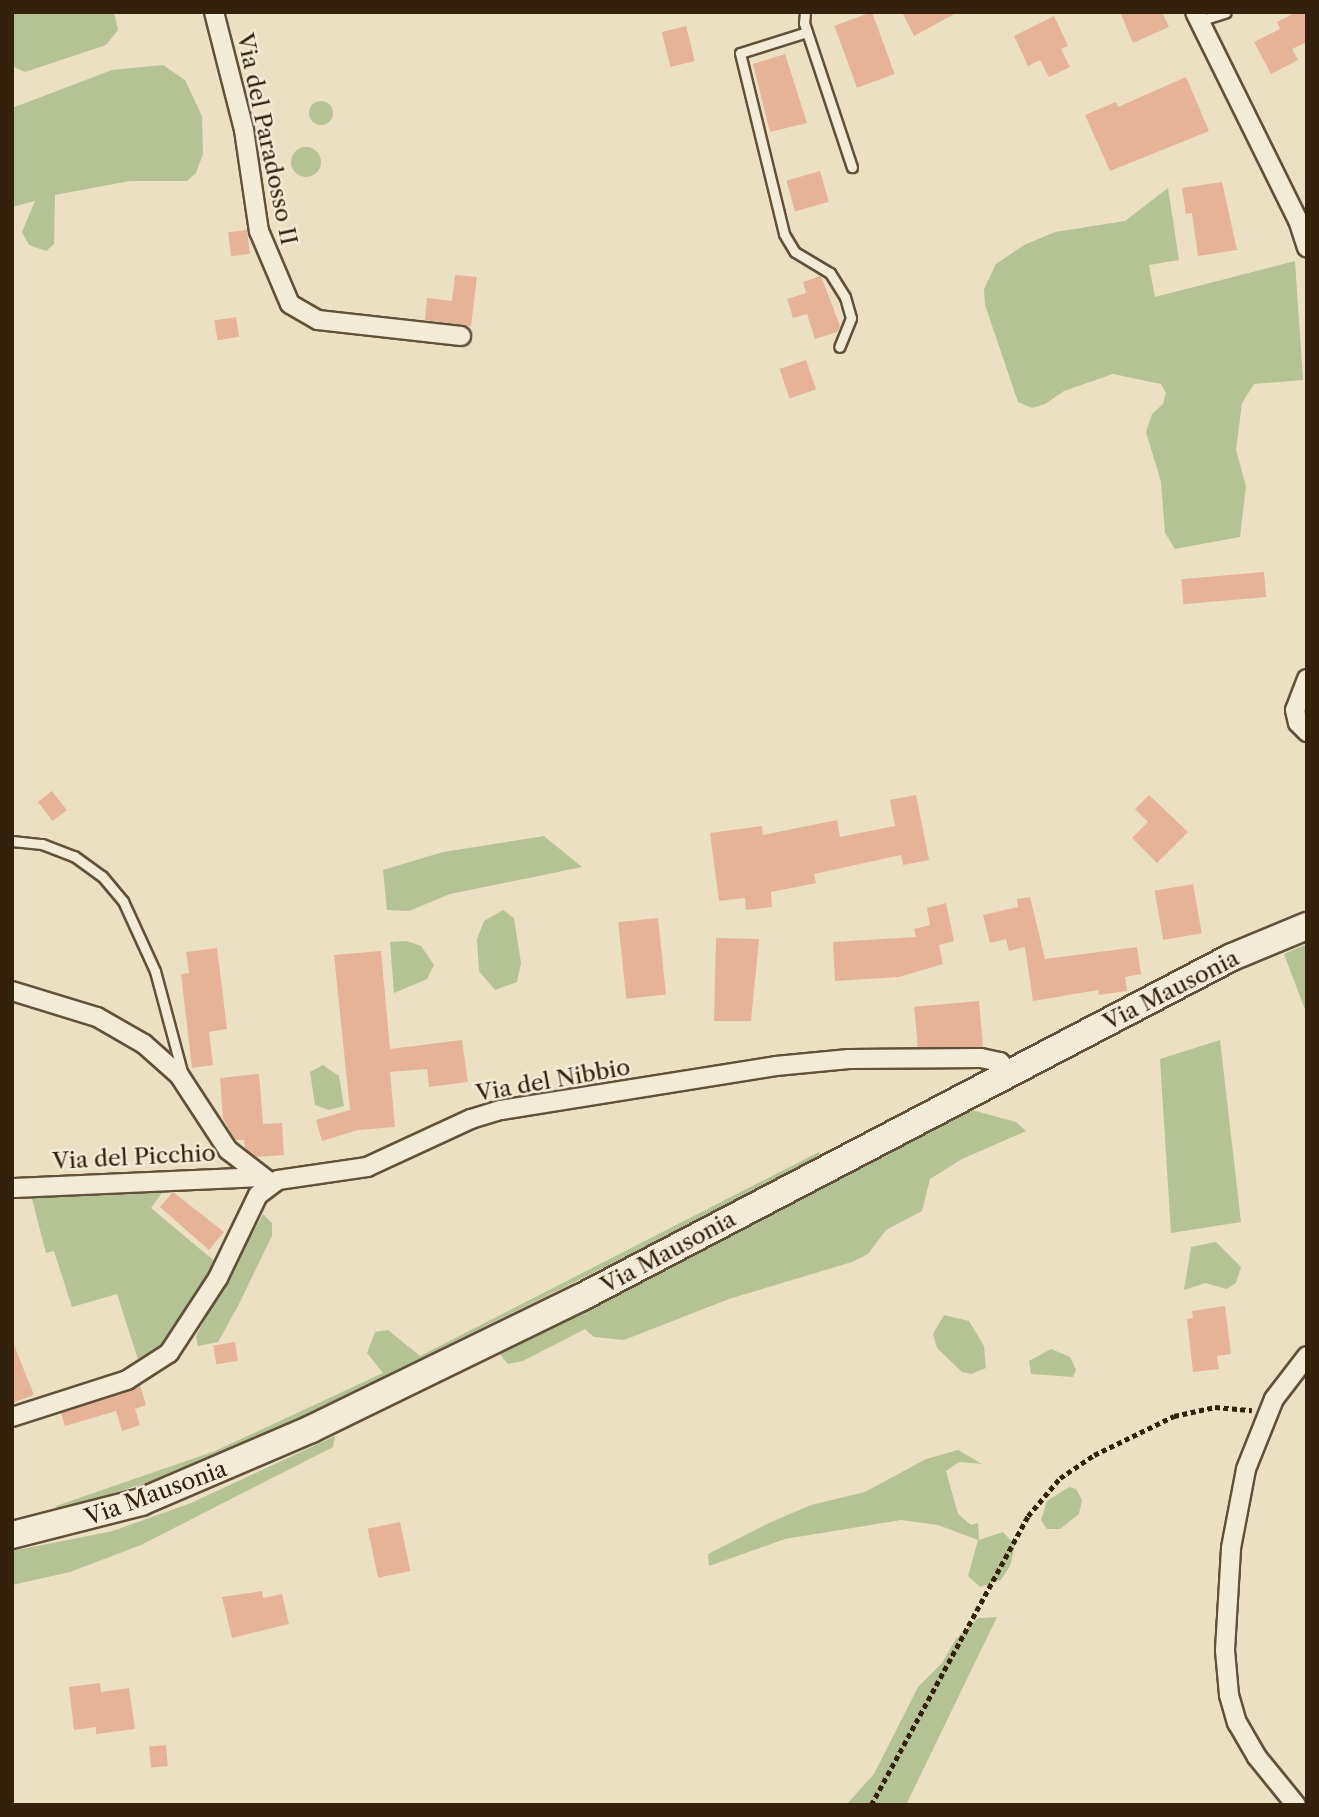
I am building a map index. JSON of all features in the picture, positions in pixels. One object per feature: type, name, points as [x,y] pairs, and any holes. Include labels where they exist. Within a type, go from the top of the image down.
[{"type":"main road","name":"Via Mausonia","points":[[12,1535],[141,1502],[236,1465],[580,1298],[1232,957],[1307,926]]},
{"type":"street","name":"Via del Paradosso II","points":[[214,12],[244,130],[259,231],[267,258],[290,304],[318,320],[461,336]]},
{"type":"street","points":[[1197,17],[1298,220],[1307,248]]},
{"type":"street","points":[[1307,679],[1295,710],[1298,723],[1307,732]]},
{"type":"street","points":[[12,991],[114,1026],[156,1053],[186,1084],[220,1141],[265,1180],[218,1278],[170,1353],[127,1380],[12,1417]]},
{"type":"street","name":"Via del Nibbio","points":[[265,1180],[367,1167],[471,1119],[501,1110],[776,1066],[849,1059],[981,1058],[1000,1062],[1009,1073]]},
{"type":"street","name":"Via del Picchio","points":[[12,1188],[265,1180]]},
{"type":"street","points":[[1296,1805],[1243,1736],[1232,1710],[1226,1678],[1227,1598],[1234,1521],[1246,1469],[1266,1413],[1307,1356]]},
{"type":"lane","points":[[804,12],[807,32],[852,167]]},
{"type":"lane","points":[[1197,17],[1226,12]]},
{"type":"lane","points":[[807,32],[740,53],[784,234],[795,252],[830,273],[845,297],[851,317],[839,347]]},
{"type":"lane","points":[[12,841],[42,844],[74,856],[102,876],[123,901],[155,971],[186,1084]]},
{"type":"path","points":[[871,1805],[1028,1516],[1060,1478],[1094,1455],[1174,1416],[1215,1406],[1266,1413]]},
{"type":"green space","points":[[12,12],[114,12],[118,30],[106,45],[25,72],[12,66]]},
{"type":"green space","points":[[163,65],[185,80],[202,116],[203,154],[196,173],[187,181],[130,181],[55,195],[54,244],[46,251],[29,245],[22,232],[35,201],[12,207],[12,108],[112,70]]},
{"type":"green space","points":[[321,101],[330,104],[333,113],[330,122],[321,125],[312,122],[309,113],[312,104]]},
{"type":"green space","points":[[306,147],[316,152],[321,162],[316,172],[306,177],[296,172],[291,162],[296,152]]},
{"type":"green space","points":[[1168,188],[1179,260],[1149,265],[1155,297],[1295,261],[1303,380],[1254,384],[1242,403],[1236,450],[1246,486],[1240,537],[1175,549],[1165,533],[1161,482],[1146,432],[1152,414],[1163,404],[1166,393],[1161,384],[1113,374],[1064,391],[1045,404],[1032,408],[1018,402],[985,305],[984,289],[996,264],[1024,245],[1055,232],[1125,221]]},
{"type":"green space","points":[[544,836],[582,867],[450,894],[409,911],[387,910],[383,870],[443,852]]},
{"type":"green space","points":[[503,910],[514,918],[521,963],[517,982],[495,990],[479,971],[477,939],[484,921]]},
{"type":"green space","points":[[407,941],[421,946],[434,965],[427,979],[394,993],[390,942]]},
{"type":"green space","points":[[1307,944],[1307,1015],[1284,954]]},
{"type":"green space","points":[[1220,1040],[1241,1222],[1171,1233],[1160,1059]]},
{"type":"green space","points":[[323,1065],[339,1076],[344,1106],[329,1110],[315,1105],[310,1072]]},
{"type":"green space","points":[[972,1110],[1016,1122],[1026,1131],[962,1159],[930,1179],[922,1211],[886,1230],[868,1254],[852,1262],[729,1299],[624,1340],[594,1337],[585,1329],[523,1361],[508,1364],[498,1352]]},
{"type":"green space","points":[[819,1152],[821,1160],[280,1428],[167,1476],[58,1511],[56,1506],[215,1451],[383,1373],[367,1353],[375,1332],[388,1330],[420,1356]]},
{"type":"green space","points":[[167,1186],[151,1208],[218,1264],[164,1349],[140,1366],[117,1294],[72,1307],[54,1251],[46,1253],[31,1195]]},
{"type":"green space","points":[[263,1214],[272,1223],[272,1236],[238,1306],[218,1342],[198,1346],[196,1336]]},
{"type":"green space","points":[[1216,1242],[1241,1267],[1236,1283],[1227,1289],[1205,1283],[1184,1290],[1191,1247]]},
{"type":"green space","points":[[944,1315],[969,1321],[984,1346],[986,1368],[971,1374],[962,1372],[937,1348],[933,1334]]},
{"type":"green space","points":[[1051,1349],[1070,1357],[1076,1370],[1073,1377],[1031,1374],[1029,1361]]},
{"type":"green space","points":[[335,1436],[333,1447],[141,1545],[70,1572],[12,1585],[12,1551],[113,1531],[191,1503]]},
{"type":"green space","points":[[958,1450],[982,1464],[959,1462],[946,1471],[958,1514],[971,1525],[978,1523],[979,1540],[1003,1532],[1015,1545],[1010,1566],[1001,1580],[980,1587],[968,1576],[978,1540],[938,1525],[901,1520],[785,1539],[709,1566],[708,1554],[771,1522],[811,1505],[865,1492],[926,1459]]},
{"type":"green space","points":[[1069,1487],[1076,1489],[1082,1500],[1079,1514],[1060,1529],[1047,1529],[1041,1520],[1047,1501]]},
{"type":"green space","points":[[997,1617],[906,1805],[846,1805],[874,1774],[918,1687],[942,1663],[956,1639],[978,1618]]},
{"type":"building","points":[[872,12],[895,74],[857,88],[834,26]]},
{"type":"building","points":[[902,12],[958,12],[914,36]]},
{"type":"building","points":[[1120,12],[1162,12],[1169,27],[1133,43]]},
{"type":"building","points":[[1296,12],[1303,12],[1307,19],[1307,42],[1292,49],[1298,60],[1271,74],[1254,42],[1280,29],[1277,22]]},
{"type":"building","points":[[1054,16],[1068,46],[1061,49],[1070,67],[1049,77],[1040,60],[1028,66],[1014,36]]},
{"type":"building","points":[[686,26],[695,61],[670,67],[662,32]]},
{"type":"building","points":[[785,54],[807,123],[770,132],[753,64]]},
{"type":"building","points":[[1186,77],[1209,131],[1110,171],[1085,115],[1116,102],[1118,107]]},
{"type":"building","points":[[820,171],[829,202],[795,211],[786,181]]},
{"type":"building","points":[[1222,182],[1237,250],[1198,256],[1192,213],[1186,214],[1182,188]]},
{"type":"building","points":[[247,230],[250,254],[231,256],[228,232]]},
{"type":"building","points":[[455,275],[477,277],[471,326],[425,320],[427,298],[452,301]]},
{"type":"building","points":[[821,276],[840,326],[837,332],[815,339],[807,314],[793,318],[787,299],[806,293],[803,282]]},
{"type":"building","points":[[236,317],[239,337],[217,340],[214,320]]},
{"type":"building","points":[[806,360],[816,389],[790,398],[780,369]]},
{"type":"building","points":[[1264,572],[1266,597],[1183,604],[1181,579]]},
{"type":"building","points":[[52,791],[67,810],[53,821],[38,802]]},
{"type":"building","points":[[916,795],[929,860],[903,865],[901,855],[814,874],[816,883],[771,892],[772,907],[746,910],[745,898],[719,901],[710,833],[762,826],[763,835],[837,820],[840,837],[895,826],[890,800]]},
{"type":"building","points":[[1149,795],[1188,832],[1157,863],[1132,838],[1148,822],[1135,809]]},
{"type":"building","points":[[1193,884],[1202,933],[1163,940],[1155,891]]},
{"type":"building","points":[[1030,897],[1045,959],[1137,947],[1141,974],[1125,977],[1127,991],[1099,995],[1098,990],[1033,1001],[1025,947],[1009,951],[1006,939],[990,943],[983,915],[1018,907],[1017,899]]},
{"type":"building","points":[[946,903],[954,941],[939,945],[943,964],[899,977],[835,981],[833,942],[916,937],[914,929],[930,925],[927,908]]},
{"type":"building","points":[[658,918],[666,995],[626,999],[618,922]]},
{"type":"building","points":[[716,938],[759,939],[751,1021],[714,1021]]},
{"type":"building","points":[[217,948],[227,1029],[209,1032],[213,1065],[192,1068],[181,974],[189,973],[186,952]]},
{"type":"building","points":[[381,951],[390,1049],[462,1040],[468,1082],[429,1087],[427,1069],[390,1072],[395,1127],[358,1130],[322,1141],[316,1120],[350,1110],[334,955]]},
{"type":"building","points":[[979,1001],[983,1047],[918,1052],[914,1007]]},
{"type":"building","points":[[259,1074],[263,1124],[282,1123],[284,1155],[256,1157],[245,1148],[244,1140],[235,1140],[223,1118],[220,1078]]},
{"type":"building","points":[[173,1192],[224,1232],[209,1250],[160,1207]]},
{"type":"building","points":[[1225,1306],[1231,1354],[1217,1356],[1219,1369],[1193,1372],[1187,1319],[1193,1318],[1192,1311]]},
{"type":"building","points":[[12,1340],[34,1395],[12,1403]]},
{"type":"building","points":[[235,1342],[238,1361],[216,1364],[213,1345]]},
{"type":"building","points":[[140,1385],[146,1405],[135,1409],[140,1425],[122,1431],[116,1411],[65,1426],[61,1413]]},
{"type":"building","points":[[400,1522],[410,1571],[378,1578],[368,1529]]},
{"type":"building","points":[[262,1591],[263,1598],[282,1594],[289,1624],[232,1638],[222,1597]]},
{"type":"building","points":[[100,1683],[101,1692],[129,1688],[135,1729],[96,1734],[96,1727],[74,1730],[69,1687]]},
{"type":"building","points":[[166,1745],[168,1766],[151,1767],[149,1746]]}]
